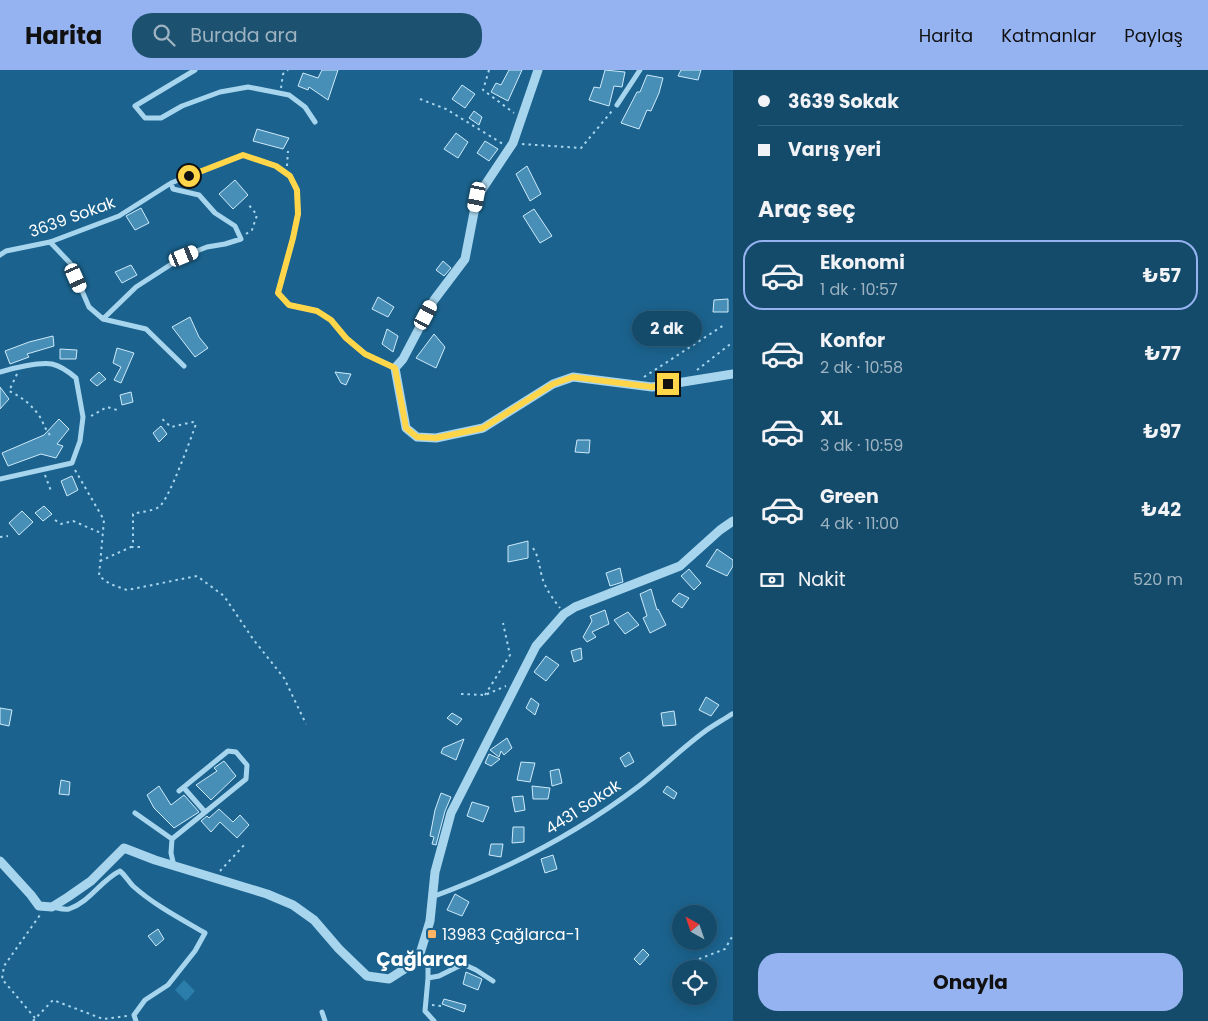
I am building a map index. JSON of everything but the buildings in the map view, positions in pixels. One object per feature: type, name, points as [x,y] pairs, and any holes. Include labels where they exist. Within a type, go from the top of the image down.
[{"type":"street","points":[[195,70],[136,106],[145,118],[161,118],[182,106],[220,92],[248,87],[289,95],[305,107],[315,122]]},
{"type":"street","points":[[617,105],[640,70]]},
{"type":"street","points":[[395,368],[403,359],[434,300],[465,259],[477,197],[512,146],[537,71]]},
{"type":"street","name":"3639 Sokak","points":[[0,255],[6,251],[50,242],[119,216],[171,183],[243,155],[276,166],[287,173]]},
{"type":"street","points":[[287,173],[297,190],[298,214],[278,293],[289,305],[317,311],[324,315],[331,320],[346,338],[365,354],[395,368]]},
{"type":"street","points":[[103,319],[136,287],[184,256],[207,246],[225,244],[241,239],[235,226],[215,213],[199,195],[173,189],[171,183]]},
{"type":"street","points":[[50,242],[70,263],[89,307],[103,319],[146,329],[184,366]]},
{"type":"street","points":[[0,372],[20,367],[50,364],[64,369],[76,378],[84,417],[80,440],[72,463],[0,479]]},
{"type":"street","points":[[395,368],[406,428],[417,437],[436,438],[483,428],[553,384],[573,377],[652,387],[733,374]]},
{"type":"street","points":[[49,907],[91,881],[124,848],[174,866],[267,894],[292,905],[314,920],[339,949],[367,976],[389,979],[419,957],[430,921],[435,872],[451,813],[536,646],[564,614],[575,607],[680,566],[720,530],[733,521]]},
{"type":"street","name":"4431 Sokak","points":[[432,898],[520,860],[581,827],[639,786],[705,731],[733,714]]},
{"type":"street","points":[[174,866],[171,853],[172,839],[206,812],[246,779],[247,765],[236,752],[228,751],[181,790],[206,812]]},
{"type":"street","points":[[135,813],[172,839]]},
{"type":"street","points":[[0,861],[39,906],[68,910],[91,896],[111,875],[120,871],[127,876],[131,884],[150,898],[205,933],[194,951],[168,984],[146,1000],[134,1015],[136,1021]]},
{"type":"street","points":[[419,957],[428,965],[425,1011],[434,1021]]},
{"type":"street","points":[[428,978],[439,976],[463,964],[493,981]]},
{"type":"street","points":[[322,1012],[326,1021]]},
{"type":"path","points":[[280,92],[284,74],[288,70]]},
{"type":"path","points":[[490,70],[483,90],[522,119]]},
{"type":"path","points":[[420,99],[446,109],[512,146],[581,148],[617,105]]},
{"type":"path","points":[[287,173],[288,151]]},
{"type":"path","points":[[241,239],[252,230],[258,215],[248,204]]},
{"type":"path","points":[[633,384],[724,326]]},
{"type":"path","points":[[697,370],[733,342]]},
{"type":"path","points":[[20,367],[10,391],[24,398],[39,415],[52,437]]},
{"type":"path","points":[[84,417],[93,416],[107,407],[117,410]]},
{"type":"path","points":[[131,547],[133,514],[159,507],[165,500],[196,424],[193,422],[172,427],[160,418]]},
{"type":"path","points":[[72,463],[104,520],[101,534],[99,576],[110,584],[127,590],[197,576],[224,596],[253,639],[284,678],[306,724]]},
{"type":"path","points":[[43,469],[51,492]]},
{"type":"path","points":[[55,520],[62,524],[73,521],[101,534]]},
{"type":"path","points":[[0,537],[8,536]]},
{"type":"path","points":[[100,561],[131,547],[142,547]]},
{"type":"path","points":[[532,548],[538,555],[542,578],[552,598],[564,614]]},
{"type":"path","points":[[485,695],[510,655],[503,623]]},
{"type":"path","points":[[461,694],[485,695],[517,682]]},
{"type":"path","points":[[213,878],[246,843]]},
{"type":"path","points":[[35,1018],[2,979],[4,966],[49,907]]},
{"type":"path","points":[[699,959],[725,949],[733,935]]},
{"type":"path","points":[[32,1021],[54,1000],[103,1019],[134,1015]]},
{"type":"shaded area","points":[[184,980],[195,991],[186,1001],[175,990]]},
{"type":"place","name":"13983 Çağlarca-1","points":[[432,934]]},
{"type":"district","name":"Çağlarca","points":[[422,959]]},
{"type":"route","points":[[189,176],[243,155],[276,166],[290,176],[297,190],[298,214],[278,293],[289,305],[317,311],[331,320],[346,338],[365,354],[395,368],[406,428],[417,437],[436,438],[483,428],[553,384],[573,377],[652,387],[668,384]]}]
